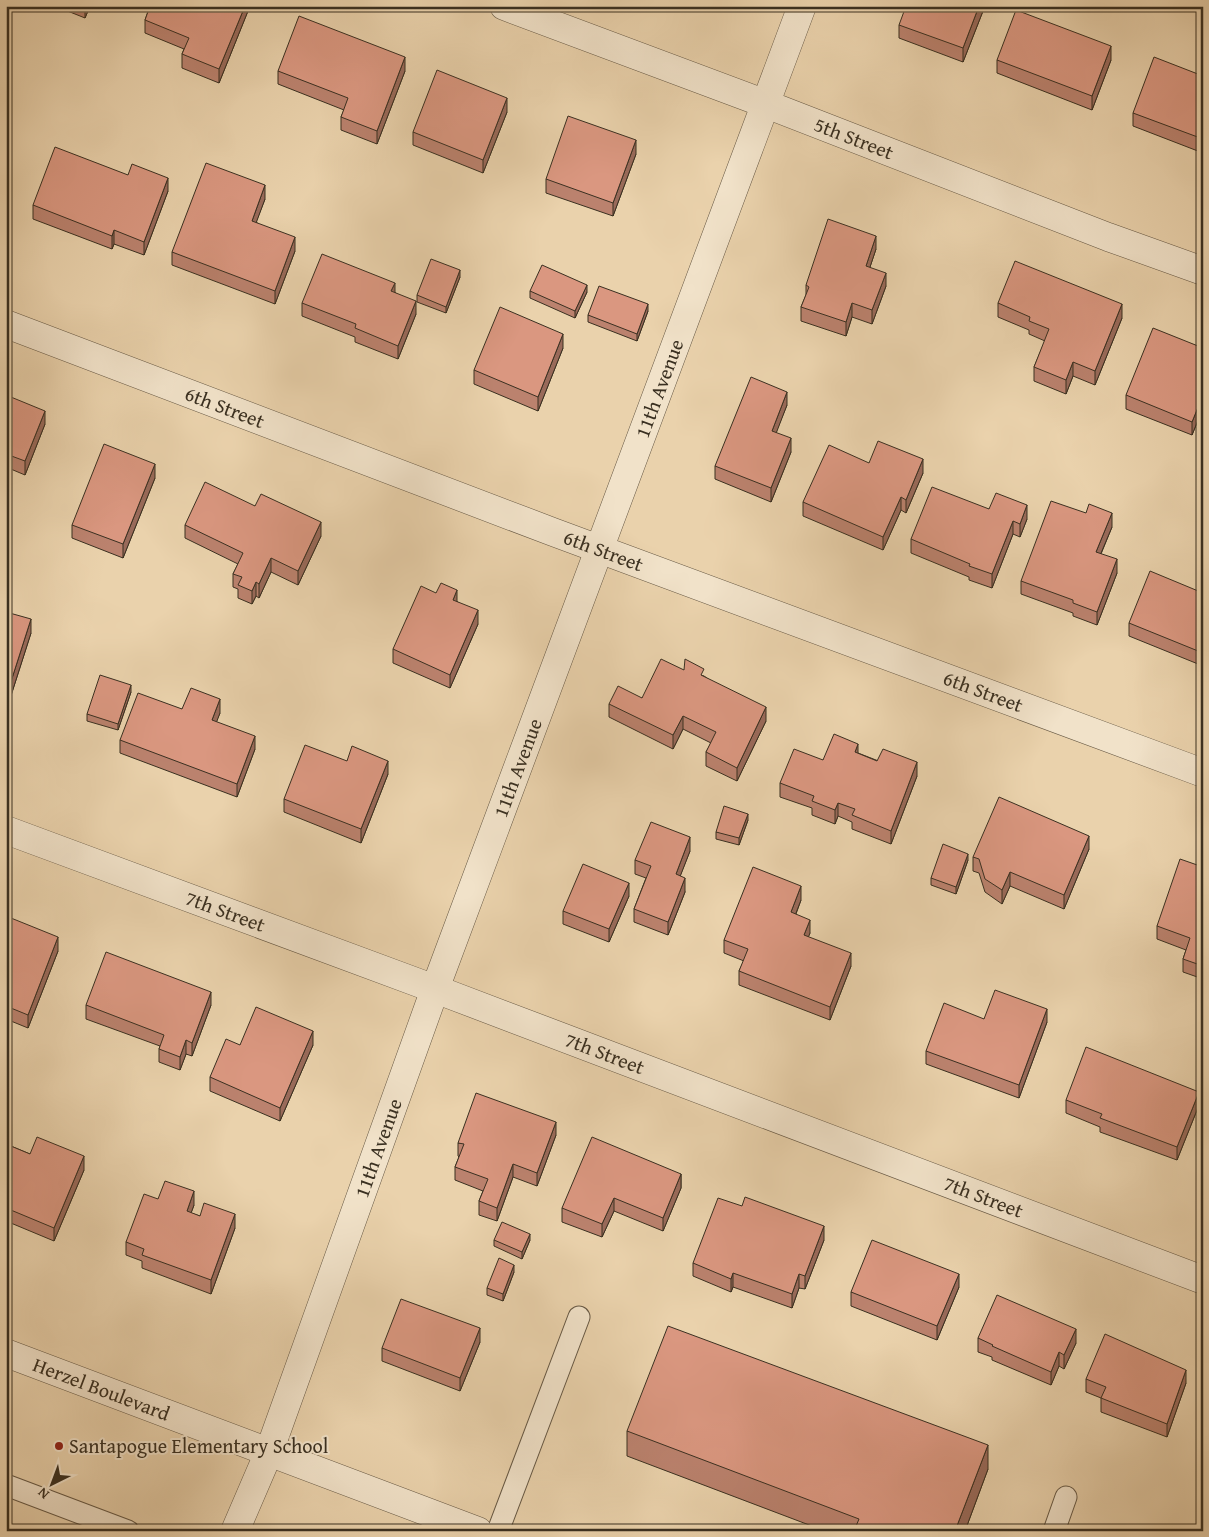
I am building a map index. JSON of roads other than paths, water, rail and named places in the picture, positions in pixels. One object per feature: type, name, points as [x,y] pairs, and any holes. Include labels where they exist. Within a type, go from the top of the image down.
[{"type":"street","name":"5th Street","points":[[504,6],[766,104],[1203,272]]},
{"type":"street","name":"11th Avenue","points":[[235,1531],[269,1452],[435,990],[802,6]]},
{"type":"street","name":"6th Street","points":[[6,324],[599,549],[1203,774]]},
{"type":"street","name":"7th Street","points":[[6,830],[1203,1280]]},
{"type":"street","name":"Herzel Boulevard","points":[[6,1353],[478,1531]]},
{"type":"lane","points":[[498,1531],[579,1318]]},
{"type":"lane","points":[[6,1485],[128,1531]]},
{"type":"lane","points":[[1054,1531],[1066,1497]]},
{"type":"place","name":"Santapogue Elementary School","points":[[59,1446]]}]
